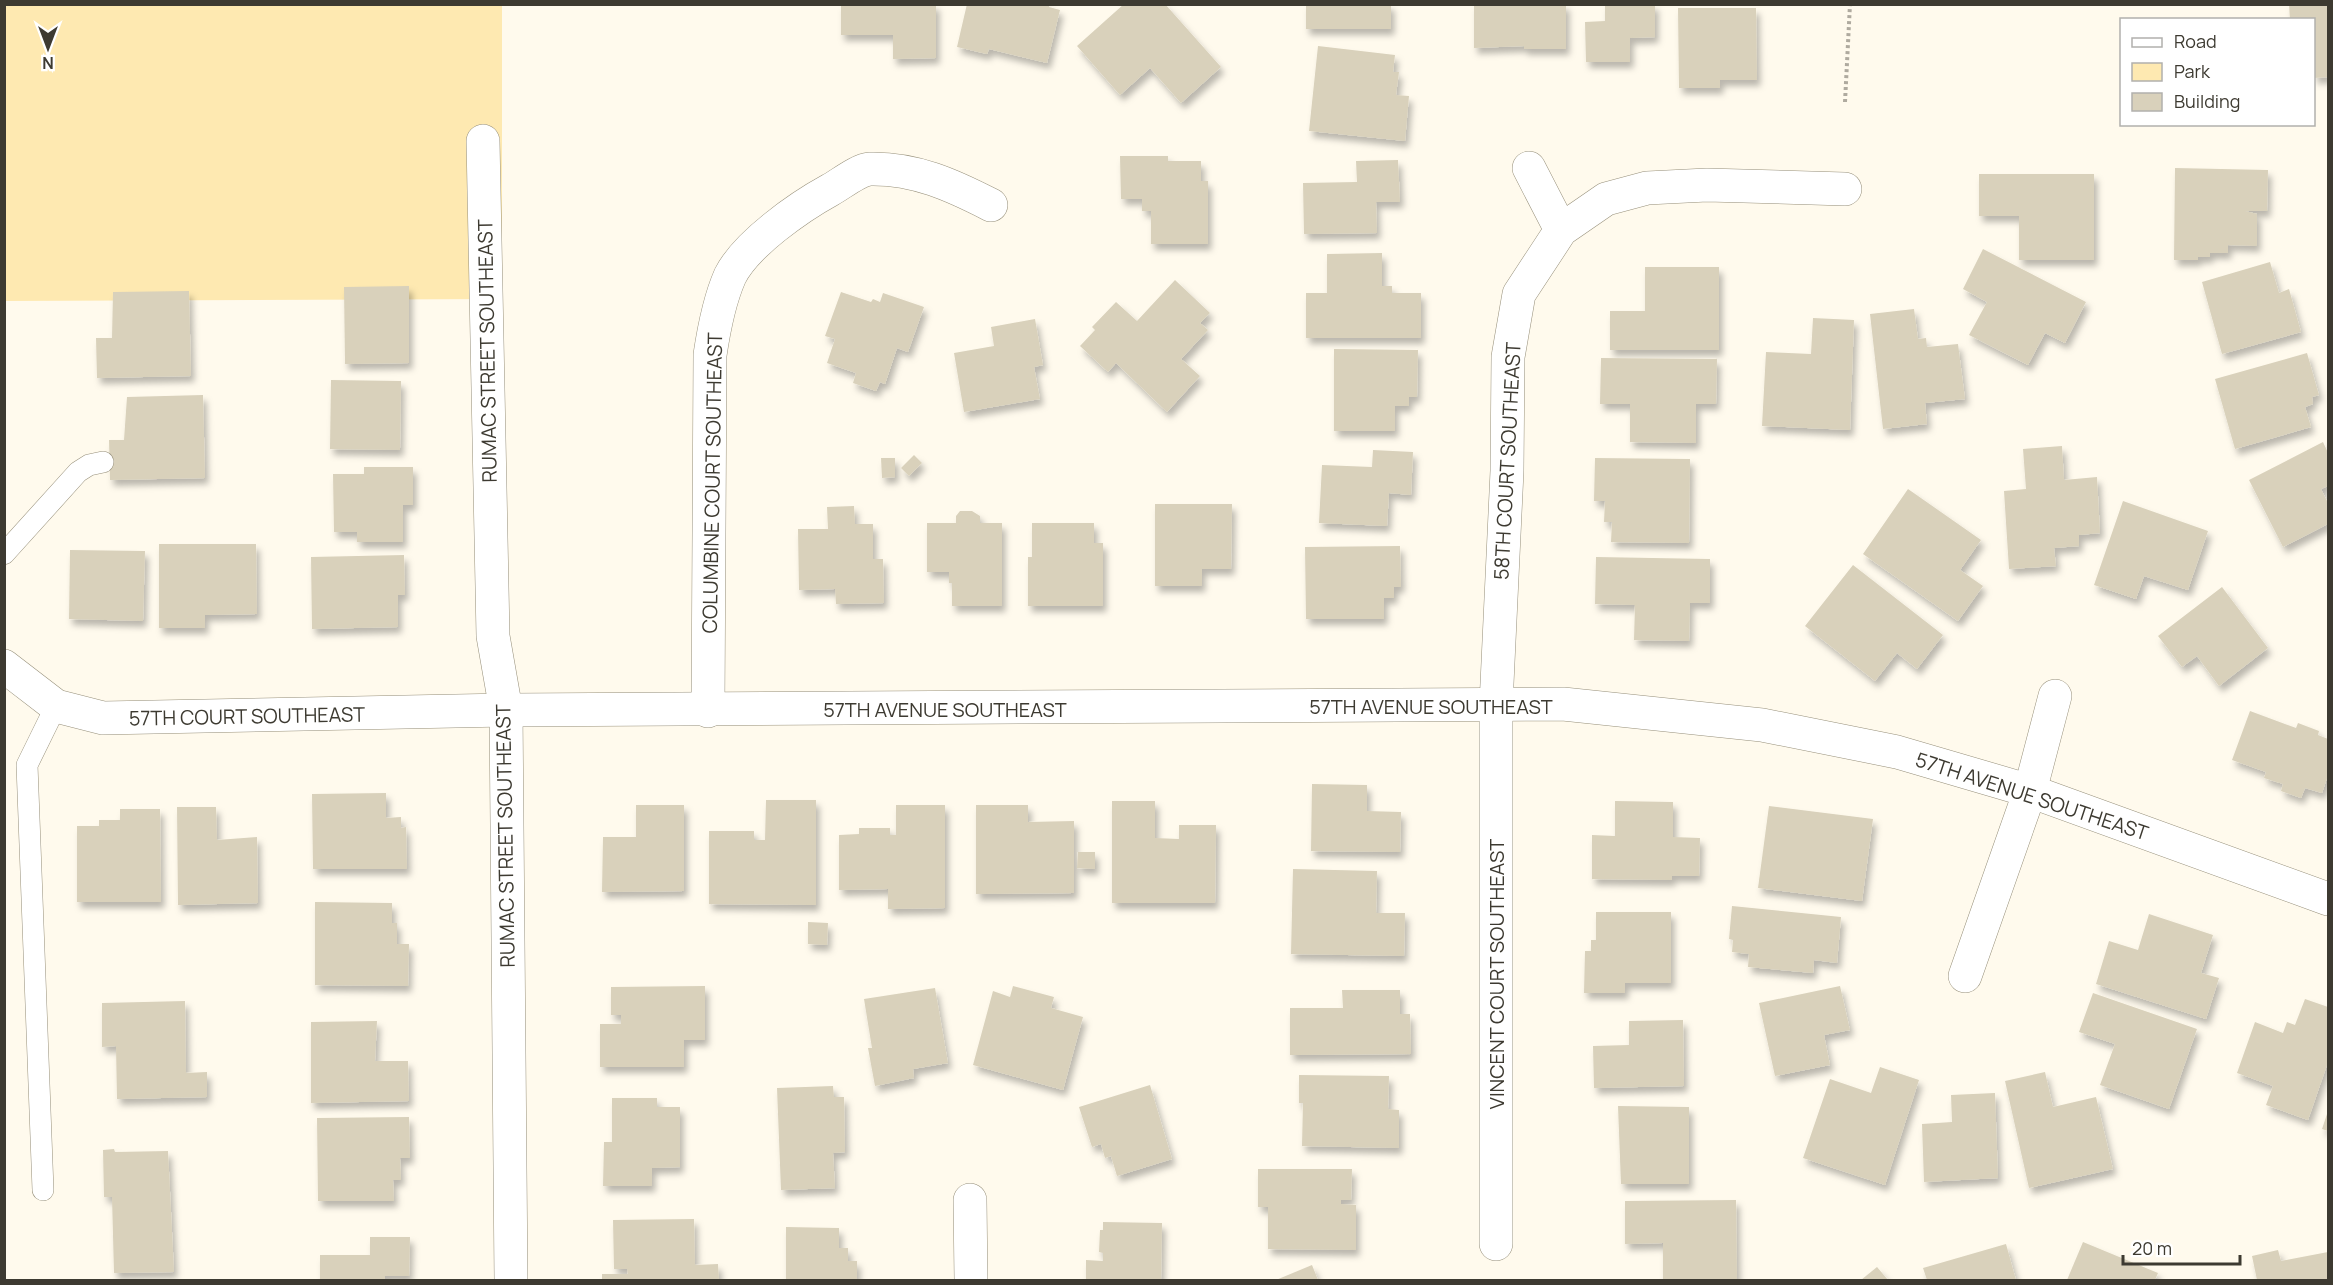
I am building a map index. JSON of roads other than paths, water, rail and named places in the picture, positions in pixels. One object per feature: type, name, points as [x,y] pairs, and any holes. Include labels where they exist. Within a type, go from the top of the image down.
[{"type":"street","name":"RUMAC STREET SOUTHEAST","points":[[483,141],[493,636],[506,710],[511,1281]]},
{"type":"street","points":[[1529,168],[1561,230]]},
{"type":"street","name":"COLUMBINE COURT SOUTHEAST","points":[[708,711],[710,355],[714,323],[731,274],[759,240],[800,208],[867,169],[910,172],[948,183],[991,205]]},
{"type":"street","name":"58TH COURT SOUTHEAST","points":[[1496,705],[1507,471],[1508,357],[1520,294],[1561,230],[1606,198],[1647,188],[1707,185],[1845,189]]},
{"type":"street","name":"57TH COURT SOUTHEAST","points":[[4,666],[56,706],[103,718],[506,710]]},
{"type":"street","points":[[1965,976],[2030,791],[2055,696]]},
{"type":"street","name":"VINCENT COURT SOUTHEAST","points":[[1496,705],[1496,1244]]},
{"type":"street","name":"57TH AVENUE SOUTHEAST","points":[[506,710],[708,711],[1563,705],[1762,725],[1897,752],[2030,791],[2328,899]]},
{"type":"street","points":[[970,1200],[971,1281]]},
{"type":"lane","points":[[4,554],[78,472],[89,465],[103,462]]},
{"type":"lane","points":[[43,1190],[27,765],[56,706]]}]
